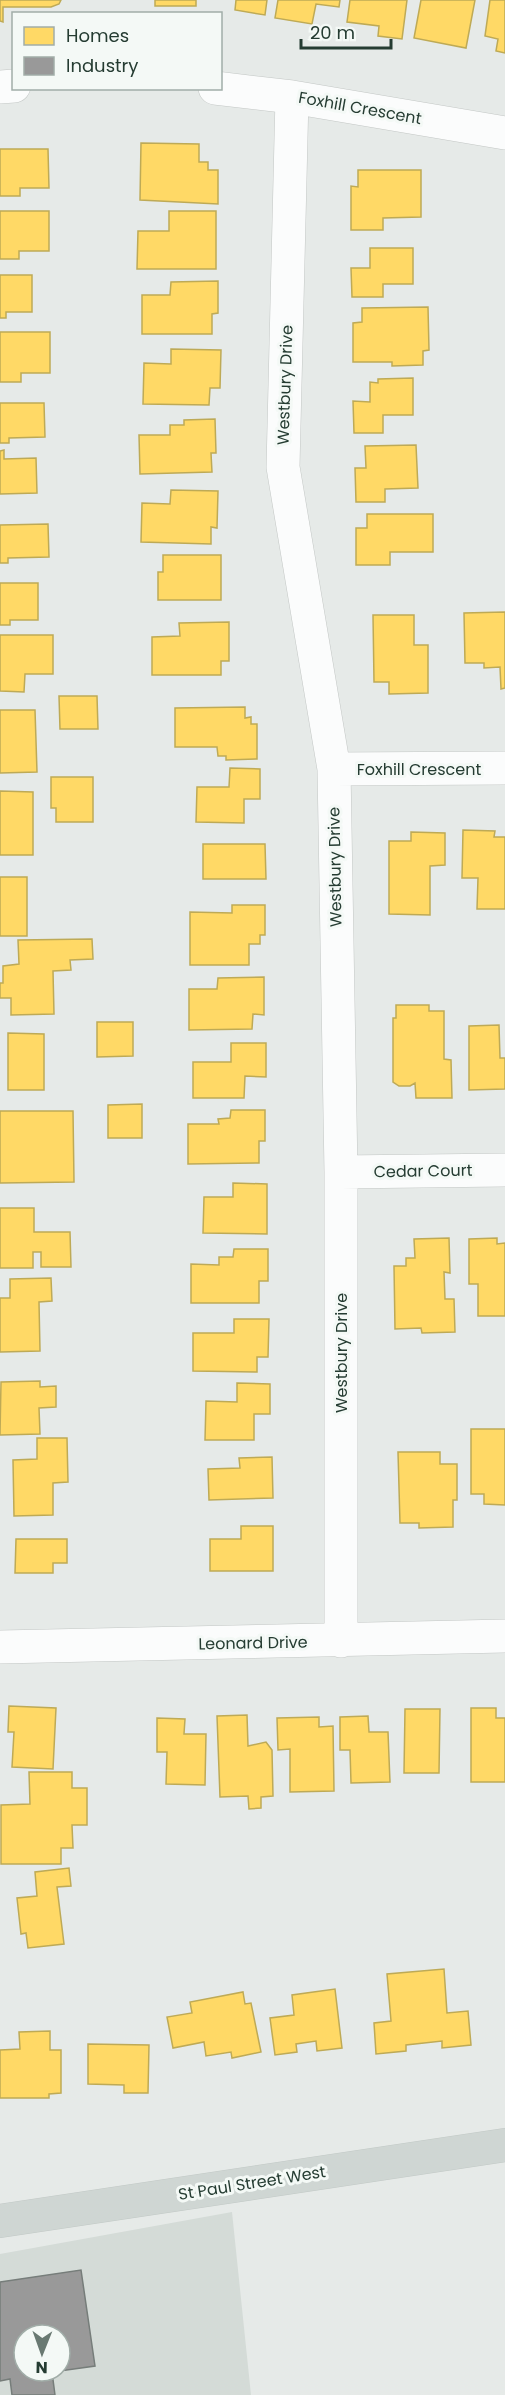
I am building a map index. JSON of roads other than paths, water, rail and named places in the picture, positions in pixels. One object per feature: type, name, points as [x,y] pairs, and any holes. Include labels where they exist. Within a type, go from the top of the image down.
[{"type":"main road","name":"St Paul Street West","points":[[0,2222],[505,2145]]},
{"type":"street","name":"Foxhill Crescent","points":[[222,89],[292,97],[505,133]]},
{"type":"street","name":"Westbury Drive","points":[[292,97],[283,467],[334,769],[341,1172],[341,1641]]},
{"type":"street","name":"Foxhill Crescent","points":[[334,769],[505,768]]},
{"type":"street","name":"Cedar Court","points":[[341,1172],[505,1170]]},
{"type":"street","name":"Leonard Drive","points":[[0,1647],[505,1636]]}]
